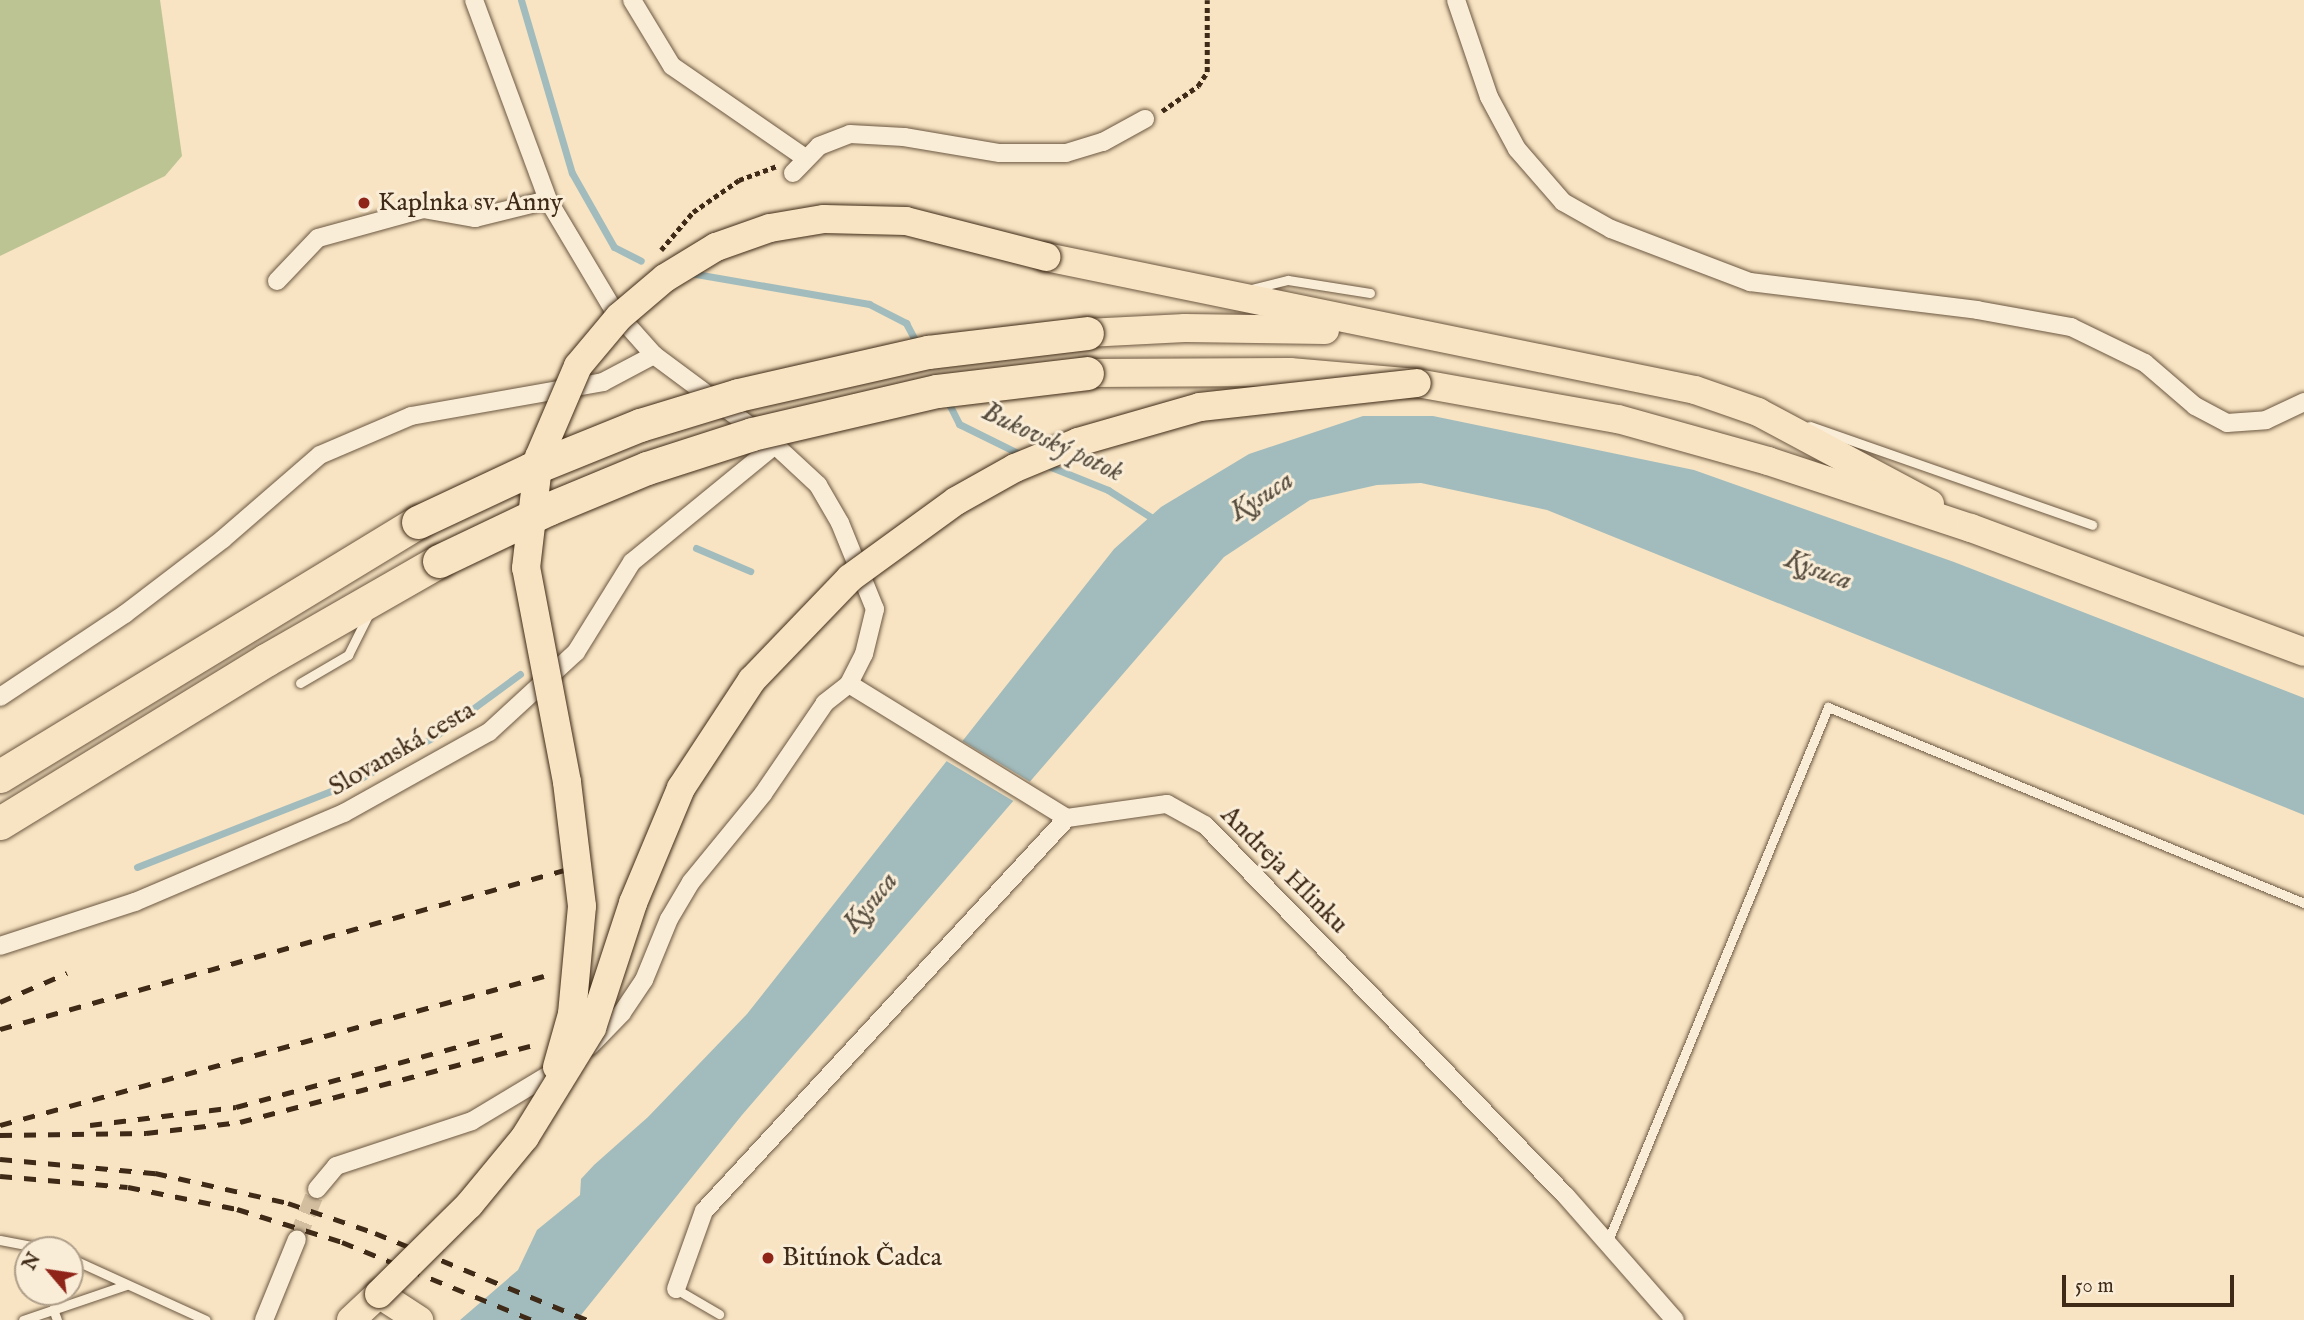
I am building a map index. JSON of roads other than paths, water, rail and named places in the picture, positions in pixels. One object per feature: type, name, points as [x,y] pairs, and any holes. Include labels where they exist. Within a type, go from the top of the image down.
[{"type":"highway","points":[[0,776],[418,522],[616,435],[738,395],[928,352],[1087,333]]},
{"type":"highway","points":[[0,823],[379,594],[439,561],[585,494],[752,433],[937,391],[1087,373]]},
{"type":"main road","points":[[546,1103],[572,1014],[582,906],[567,782],[526,568],[539,457],[578,366],[619,317],[665,278],[716,247],[770,228],[824,219],[879,218],[933,226],[1046,257],[1429,338],[1695,390],[1758,412],[1868,468],[1971,528]]},
{"type":"main road","points":[[1087,333],[1287,327],[1429,338]]},
{"type":"main road","points":[[1087,373],[1290,372],[1417,383],[1618,419],[1768,461],[1971,528],[2304,652]]},
{"type":"main road","points":[[351,1320],[499,1172],[546,1103],[592,1028],[633,902],[681,788],[752,680],[850,578],[957,501],[1015,468],[1078,442],[1200,407],[1417,383]]},
{"type":"main road","points":[[379,1294],[419,1320]]},
{"type":"street","points":[[317,1189],[336,1166],[426,1140],[499,1109],[576,1058],[607,1031],[644,980],[669,919],[691,882],[763,794],[825,703],[849,684],[863,654],[876,609],[839,523],[818,485],[775,445],[654,355],[613,309],[548,200],[474,0]]},
{"type":"street","points":[[632,0],[672,66],[804,157]]},
{"type":"street","points":[[1455,0],[1489,97],[1517,149],[1563,202],[1611,229],[1750,282],[1963,308],[2071,327],[2145,363],[2195,406],[2227,423],[2266,420],[2304,402]]},
{"type":"street","points":[[793,173],[804,157],[836,138],[866,133],[1000,153],[1066,153],[1103,142],[1145,119]]},
{"type":"street","points":[[277,281],[318,238],[424,209],[475,218],[548,200]]},
{"type":"street","points":[[0,698],[125,614],[223,539],[320,455],[411,416],[603,382],[654,355]]},
{"type":"street","name":"Slovanská cesta","points":[[0,946],[135,902],[345,813],[489,732],[576,652],[632,562],[775,445]]},
{"type":"street","points":[[676,1289],[704,1211],[1067,818],[900,719],[849,684]]},
{"type":"street","name":"Andreja Hlinku","points":[[1067,818],[1167,804],[1205,825],[1607,1243],[1675,1320]]},
{"type":"street","points":[[264,1320],[297,1240]]},
{"type":"lane","points":[[1229,294],[1288,280],[1370,293]]},
{"type":"lane","points":[[1695,390],[1876,447],[2092,525]]},
{"type":"lane","points":[[300,683],[348,655],[379,594]]},
{"type":"lane","points":[[1607,1243],[1828,707],[2304,903]]},
{"type":"lane","points":[[84,1265],[206,1320]]},
{"type":"lane","points":[[84,1298],[128,1285]]},
{"type":"lane","points":[[676,1289],[719,1314]]},
{"type":"lane","points":[[23,1320],[61,1306]]},
{"type":"lane","points":[[53,1309],[57,1320]]},
{"type":"water","name":"Kysuca","points":[[1363,416],[1433,416],[1694,470],[1954,562],[2304,698],[2304,815],[1547,510],[1421,483],[1377,485],[1310,500],[1224,557],[742,1115],[577,1320],[460,1320],[518,1270],[537,1230],[580,1195],[581,1179],[594,1165],[648,1117],[747,1014],[1114,549],[1161,507],[1249,454]]},
{"type":"waterway","name":"Bukovský potok","points":[[521,0],[572,173],[614,247],[641,261]]},
{"type":"waterway","name":"Bukovský potok","points":[[690,273],[869,304],[906,323],[919,347]]},
{"type":"waterway","name":"Bukovský potok","points":[[947,400],[959,424],[1022,455]]},
{"type":"waterway","name":"Bukovský potok","points":[[1046,465],[1108,490],[1157,521]]},
{"type":"waterway","points":[[696,548],[750,571]]},
{"type":"waterway","points":[[137,867],[354,782],[437,735],[520,674]]},
{"type":"tunnel","points":[[297,1239],[317,1189]]},
{"type":"railway","points":[[0,1029],[564,870]]},
{"type":"railway","points":[[0,1002],[67,973]]},
{"type":"railway","points":[[0,1125],[544,976]]},
{"type":"railway","points":[[90,1125],[236,1107],[505,1034]]},
{"type":"railway","points":[[0,1135],[146,1133],[240,1122],[530,1046]]},
{"type":"railway","points":[[0,1159],[155,1173],[288,1203],[375,1233],[587,1320]]},
{"type":"railway","points":[[0,1176],[128,1187],[237,1209],[342,1242],[532,1320]]},
{"type":"place","name":"Kaplnka sv. Anny","points":[[364,203]]},
{"type":"place","name":"Bitúnok Čadca","points":[[768,1258]]}]
